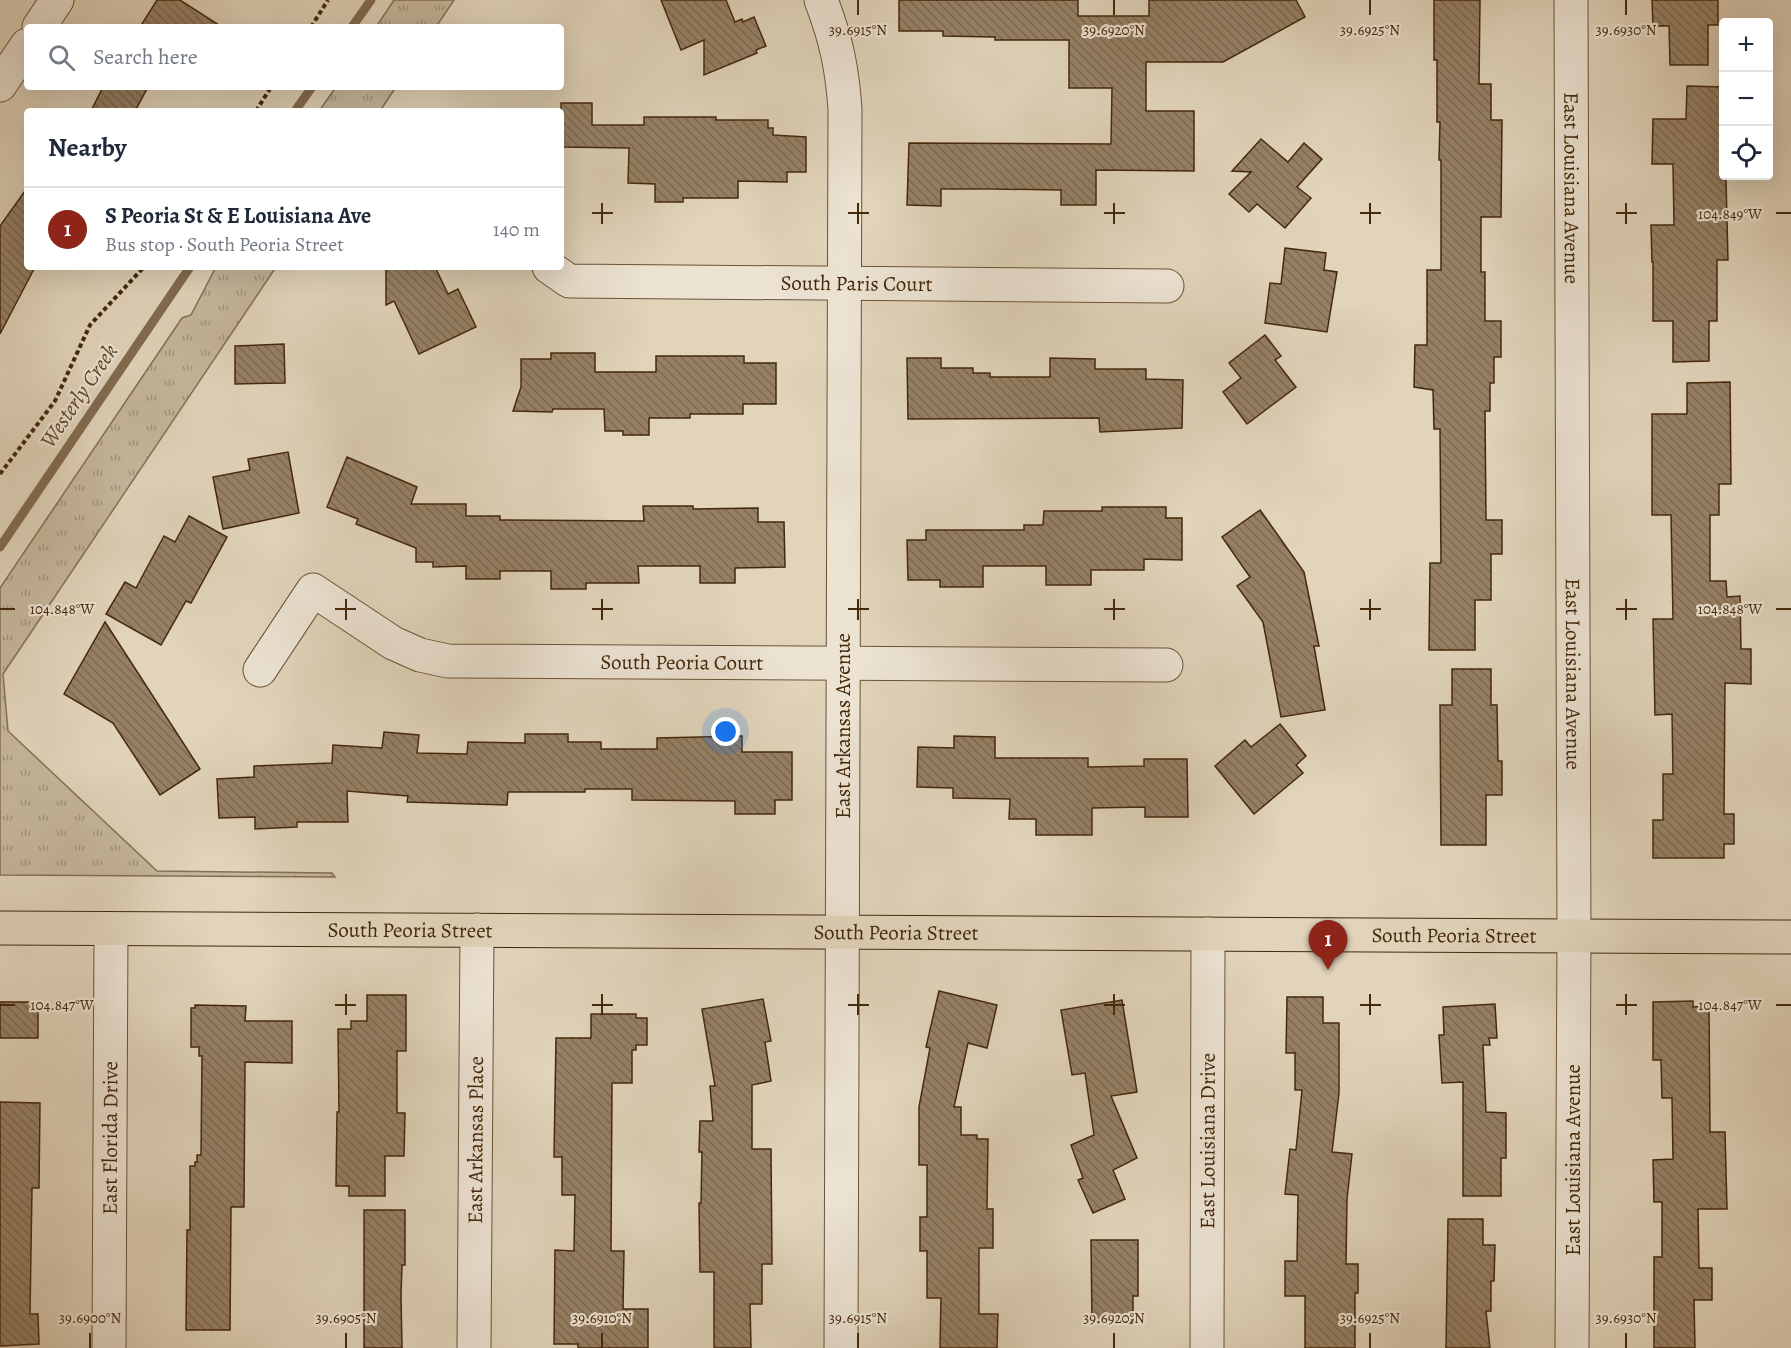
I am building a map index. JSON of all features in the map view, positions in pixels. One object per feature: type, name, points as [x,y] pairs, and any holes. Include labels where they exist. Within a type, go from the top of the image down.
[{"type":"main road","name":"South Peoria Street","points":[[0,928],[1791,937]]},
{"type":"street","points":[[41,24],[57,0]]},
{"type":"street","name":"East Arkansas Avenue","points":[[821,0],[834,34],[843,73],[845,109],[841,1348]]},
{"type":"street","name":"East Louisiana Avenue","points":[[1571,0],[1574,936],[1572,1348]]},
{"type":"street","points":[[0,86],[24,50]]},
{"type":"street","name":"South Paris Court","points":[[553,270],[569,281],[1167,286]]},
{"type":"street","name":"South Peoria Court","points":[[260,670],[313,590],[393,643],[420,655],[448,661],[1166,665]]},
{"type":"street","name":"East Florida Drive","points":[[109,1348],[111,929]]},
{"type":"street","name":"East Arkansas Place","points":[[474,1348],[477,930]]},
{"type":"street","name":"East Louisiana Drive","points":[[1207,1348],[1208,934]]},
{"type":"path","points":[[313,24],[328,0]]},
{"type":"path","points":[[258,108],[269,90]]},
{"type":"path","points":[[0,474],[55,401],[90,325],[141,270]]},
{"type":"green space","points":[[394,0],[454,0],[438,24],[378,24]]},
{"type":"green space","points":[[334,90],[394,90],[382,108],[321,108]]},
{"type":"green space","points":[[214,270],[274,270],[3,674],[8,731],[157,871],[332,873],[335,877],[0,875],[0,588],[182,318],[191,315]]},
{"type":"building","points":[[157,0],[180,0],[217,24],[142,24]]},
{"type":"building","points":[[661,0],[726,0],[735,22],[742,19],[743,22],[754,17],[766,46],[756,50],[757,53],[704,75],[704,40],[681,50]]},
{"type":"building","points":[[899,0],[1078,0],[1078,16],[1149,16],[1149,0],[1296,0],[1305,17],[1223,62],[1146,62],[1146,111],[1194,111],[1194,171],[1096,170],[1096,205],[1061,205],[1061,190],[941,189],[941,206],[907,205],[909,143],[1111,144],[1112,88],[1069,88],[1069,40],[995,40],[995,37],[943,36],[943,31],[899,31]]},
{"type":"building","points":[[1434,0],[1480,0],[1479,84],[1491,84],[1491,120],[1502,120],[1501,217],[1481,217],[1481,272],[1485,272],[1485,321],[1501,321],[1501,357],[1494,357],[1494,383],[1490,383],[1490,411],[1485,411],[1486,520],[1502,520],[1502,554],[1491,554],[1491,600],[1475,600],[1475,650],[1429,650],[1430,563],[1441,563],[1440,429],[1434,429],[1433,390],[1414,387],[1415,345],[1427,345],[1427,270],[1441,270],[1441,160],[1439,160],[1440,122],[1437,122],[1437,60],[1434,60]]},
{"type":"building","points":[[1652,0],[1718,0],[1718,25],[1708,25],[1708,65],[1670,65],[1669,26],[1653,26]]},
{"type":"building","points":[[1687,86],[1719,87],[1719,180],[1726,180],[1728,260],[1717,260],[1717,321],[1709,321],[1709,361],[1673,362],[1673,321],[1653,321],[1651,225],[1674,225],[1673,164],[1652,164],[1653,119],[1686,119]]},
{"type":"building","points":[[102,90],[146,90],[137,108],[92,108]]},
{"type":"building","points":[[561,103],[592,103],[592,125],[644,125],[644,117],[768,120],[768,128],[773,128],[773,135],[806,137],[806,172],[787,172],[787,182],[738,181],[738,198],[683,198],[683,202],[655,202],[655,184],[628,183],[629,148],[564,147],[564,108],[561,108]]},
{"type":"building","points":[[1261,139],[1288,162],[1304,143],[1322,159],[1297,187],[1311,198],[1285,228],[1257,204],[1249,212],[1229,194],[1251,172],[1232,171]]},
{"type":"building","points":[[24,192],[24,270],[33,270],[0,334],[0,226]]},
{"type":"building","points":[[1285,248],[1326,253],[1324,270],[1337,272],[1327,332],[1265,323],[1270,283],[1281,284]]},
{"type":"building","points":[[386,270],[436,270],[448,294],[458,289],[476,327],[419,354],[394,301],[386,305]]},
{"type":"building","points":[[1265,335],[1281,356],[1275,360],[1296,387],[1247,424],[1223,392],[1241,378],[1229,363]]},
{"type":"building","points":[[284,344],[285,383],[235,384],[235,346]]},
{"type":"building","points":[[551,353],[595,353],[595,372],[656,372],[656,356],[744,356],[744,363],[776,363],[776,404],[743,404],[743,414],[690,414],[690,418],[649,418],[649,435],[623,435],[623,431],[605,431],[604,409],[553,409],[552,412],[513,411],[521,387],[521,359],[551,359]]},
{"type":"building","points":[[907,358],[941,358],[941,368],[973,368],[973,373],[990,373],[990,377],[1050,377],[1050,358],[1095,359],[1095,369],[1146,369],[1146,379],[1183,380],[1182,428],[1100,432],[1099,418],[908,419]]},
{"type":"building","points":[[1730,382],[1731,484],[1719,484],[1719,515],[1710,515],[1710,581],[1726,581],[1727,597],[1740,596],[1741,649],[1751,649],[1751,684],[1725,683],[1724,814],[1734,814],[1734,844],[1724,844],[1724,858],[1653,858],[1653,820],[1663,820],[1663,774],[1673,774],[1672,714],[1655,715],[1653,619],[1673,619],[1671,515],[1652,515],[1652,414],[1687,414],[1687,383]]},
{"type":"building","points":[[288,452],[299,513],[223,529],[213,477],[250,470],[248,459]]},
{"type":"building","points":[[347,457],[417,487],[411,504],[466,504],[466,516],[500,516],[500,520],[644,521],[643,506],[693,506],[693,509],[758,508],[758,522],[784,522],[785,567],[735,568],[735,583],[700,583],[700,566],[638,566],[639,583],[586,583],[586,589],[551,589],[551,571],[500,571],[500,579],[466,579],[466,566],[433,567],[433,562],[416,562],[416,548],[356,524],[358,519],[327,507]]},
{"type":"building","points":[[1102,507],[1166,507],[1166,518],[1182,518],[1182,560],[1144,559],[1144,570],[1091,570],[1091,585],[1046,585],[1046,566],[983,566],[983,587],[940,587],[940,580],[908,580],[907,540],[926,540],[926,530],[1024,530],[1024,525],[1043,525],[1044,511],[1102,511]]},
{"type":"building","points":[[1260,510],[1304,572],[1319,646],[1314,646],[1325,710],[1281,717],[1263,622],[1237,586],[1250,577],[1222,537]]},
{"type":"building","points":[[189,516],[227,537],[191,603],[186,601],[161,645],[106,614],[125,582],[136,588],[164,536],[175,542]]},
{"type":"building","points":[[105,622],[200,769],[160,795],[113,723],[64,694]]},
{"type":"building","points":[[1452,669],[1491,669],[1491,705],[1497,705],[1498,761],[1502,761],[1502,795],[1486,795],[1486,845],[1441,845],[1440,705],[1452,705]]},
{"type":"building","points":[[1280,724],[1306,756],[1296,765],[1303,773],[1254,814],[1215,766],[1245,740],[1251,747]]},
{"type":"building","points":[[384,732],[419,735],[417,753],[467,754],[468,742],[525,743],[525,734],[568,734],[568,742],[601,742],[601,749],[657,749],[657,738],[742,736],[742,752],[792,752],[792,800],[775,800],[775,814],[735,814],[735,801],[632,800],[632,789],[585,789],[585,792],[508,792],[507,805],[407,802],[408,796],[347,791],[348,822],[297,822],[297,827],[255,829],[255,817],[219,818],[217,779],[254,777],[254,766],[332,763],[333,745],[382,748]]},
{"type":"building","points":[[954,736],[995,737],[995,758],[1088,758],[1088,767],[1144,766],[1144,759],[1187,759],[1188,817],[1145,817],[1145,807],[1092,808],[1092,835],[1036,835],[1036,819],[1009,819],[1010,799],[953,798],[953,788],[917,787],[918,747],[954,748]]},
{"type":"building","points":[[939,991],[997,1005],[987,1048],[968,1043],[954,1107],[961,1107],[961,1135],[977,1135],[977,1139],[988,1139],[987,1209],[993,1209],[993,1248],[979,1248],[979,1314],[998,1314],[997,1348],[940,1348],[941,1298],[927,1298],[927,1251],[920,1251],[920,1217],[927,1217],[927,1165],[919,1165],[919,1107],[930,1048],[926,1047]]},
{"type":"building","points":[[367,995],[406,995],[406,1051],[397,1051],[397,1113],[405,1113],[404,1156],[385,1156],[385,1196],[349,1196],[349,1186],[336,1186],[337,1112],[339,1112],[338,1029],[351,1029],[351,1021],[367,1021]]},
{"type":"building","points":[[1287,997],[1323,997],[1323,1023],[1339,1023],[1339,1093],[1332,1152],[1352,1154],[1347,1199],[1346,1264],[1358,1264],[1358,1293],[1355,1293],[1355,1348],[1305,1348],[1305,1296],[1285,1296],[1285,1261],[1297,1261],[1298,1195],[1285,1194],[1290,1149],[1296,1150],[1302,1090],[1295,1090],[1295,1053],[1286,1053]]},
{"type":"building","points":[[763,999],[771,1041],[765,1042],[771,1081],[752,1085],[752,1149],[771,1149],[772,1264],[762,1264],[762,1304],[750,1304],[751,1348],[714,1348],[714,1272],[700,1272],[699,1203],[701,1203],[702,1152],[699,1152],[700,1121],[713,1121],[710,1086],[715,1086],[702,1009]]},
{"type":"building","points":[[1122,1000],[1137,1092],[1111,1096],[1137,1158],[1113,1170],[1125,1199],[1093,1213],[1078,1180],[1083,1178],[1071,1145],[1094,1135],[1085,1073],[1072,1075],[1061,1010]]},
{"type":"building","points":[[1693,1001],[1693,1007],[1709,1006],[1710,1132],[1725,1132],[1727,1209],[1698,1209],[1699,1268],[1712,1268],[1712,1300],[1694,1300],[1695,1348],[1654,1348],[1654,1257],[1662,1257],[1662,1202],[1654,1202],[1653,1160],[1673,1159],[1672,1098],[1662,1098],[1661,1060],[1653,1060],[1653,1002]]},
{"type":"building","points":[[0,1002],[38,1002],[38,1038],[0,1038]]},
{"type":"building","points":[[1495,1004],[1497,1038],[1489,1038],[1490,1045],[1483,1045],[1486,1112],[1506,1113],[1506,1158],[1501,1158],[1501,1196],[1463,1196],[1463,1082],[1442,1083],[1439,1035],[1444,1035],[1443,1007]]},
{"type":"building","points":[[195,1005],[246,1006],[245,1021],[292,1021],[292,1063],[245,1062],[244,1207],[231,1207],[230,1330],[186,1330],[190,1166],[195,1166],[197,1155],[201,1155],[202,1056],[199,1056],[199,1047],[191,1047],[191,1008],[195,1008]]},
{"type":"building","points":[[591,1014],[636,1014],[636,1018],[647,1018],[647,1045],[636,1045],[636,1050],[632,1050],[632,1083],[612,1083],[611,1251],[624,1251],[623,1309],[648,1309],[648,1348],[578,1348],[578,1344],[554,1344],[555,1250],[574,1251],[575,1195],[562,1195],[562,1157],[554,1157],[556,1038],[591,1038]]},
{"type":"building","points":[[0,1102],[40,1103],[39,1188],[32,1188],[30,1314],[38,1314],[39,1344],[0,1346]]},
{"type":"building","points":[[364,1210],[405,1210],[405,1265],[402,1265],[401,1295],[402,1348],[364,1348]]},
{"type":"building","points":[[1448,1219],[1483,1219],[1483,1245],[1495,1245],[1494,1281],[1491,1281],[1491,1311],[1486,1311],[1490,1348],[1446,1348]]},
{"type":"building","points":[[1091,1240],[1138,1240],[1138,1296],[1133,1296],[1133,1323],[1092,1323]]},
{"type":"waterway","name":"Westerly Creek","points":[[354,24],[371,0]]},
{"type":"waterway","name":"Westerly Creek","points":[[297,108],[310,90]]},
{"type":"waterway","name":"Westerly Creek","points":[[0,547],[188,270]]},
{"type":"place","name":"S Peoria St & E Louisiana Ave","points":[[1328,970]]}]
